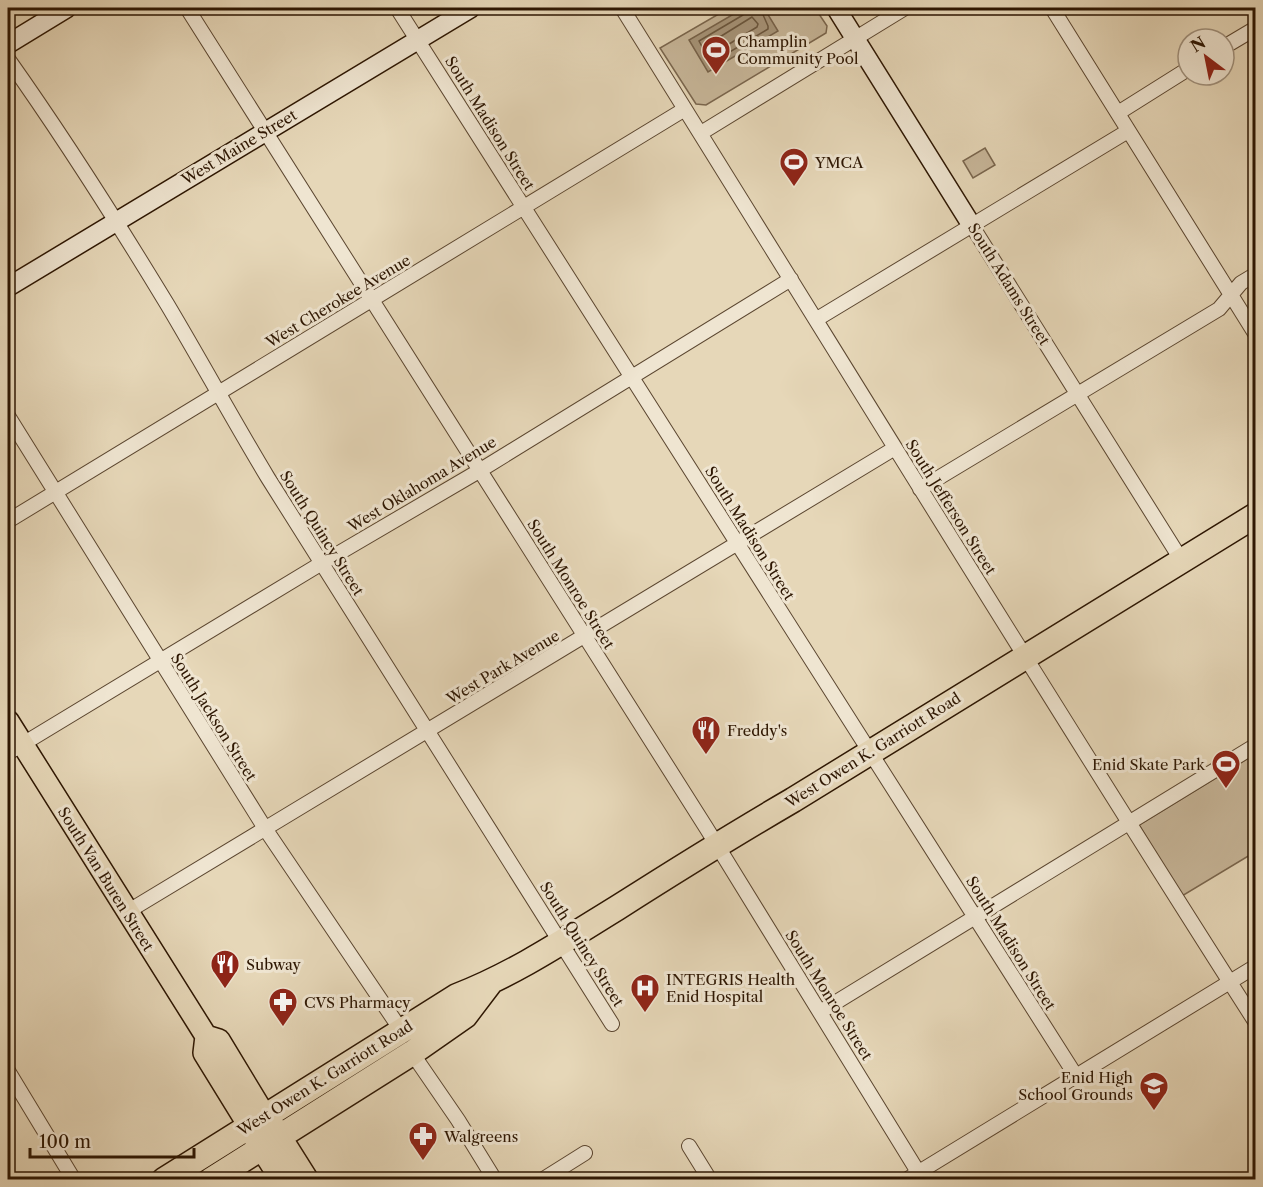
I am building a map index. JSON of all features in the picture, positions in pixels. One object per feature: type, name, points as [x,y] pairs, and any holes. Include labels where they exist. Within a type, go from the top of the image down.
[{"type":"highway","name":"West Owen K. Garriott Road","points":[[164,1179],[457,996],[490,983],[562,942],[1256,515]]},
{"type":"highway","name":"West Owen K. Garriott Road","points":[[211,1179],[412,1053],[465,1016],[490,983]]},
{"type":"highway","name":"South Van Buren Street","points":[[257,1121],[271,1143],[306,1179]]},
{"type":"highway","name":"South Van Buren Street","points":[[271,1143],[282,1179]]},
{"type":"main road","points":[[8,44],[67,8]]},
{"type":"main road","name":"West Maine Street","points":[[8,286],[471,8]]},
{"type":"main road","name":"South Adams Street","points":[[836,8],[972,226]]},
{"type":"main road","name":"South Van Buren Street","points":[[8,721],[15,748],[127,912],[206,1036],[204,1053],[257,1121]]},
{"type":"street","name":"South Monroe Street","points":[[187,8],[585,637],[921,1176]]},
{"type":"street","name":"South Madison Street","points":[[397,8],[1076,1076]]},
{"type":"street","name":"South Jefferson Street","points":[[622,8],[920,489],[1256,1023]]},
{"type":"street","points":[[700,133],[905,8]]},
{"type":"street","points":[[1052,8],[1256,335]]},
{"type":"street","points":[[1236,40],[1256,28]]},
{"type":"street","name":"South Quincy Street","points":[[8,58],[62,135],[322,563],[612,1024]]},
{"type":"street","points":[[1118,113],[1176,77]]},
{"type":"street","name":"West Cherokee Avenue","points":[[8,521],[685,109]]},
{"type":"street","points":[[816,319],[1128,130]]},
{"type":"street","name":"South Adams Street","points":[[972,226],[1182,561]]},
{"type":"street","points":[[920,489],[1219,309],[1241,284],[1256,274]]},
{"type":"street","name":"West Oklahoma Avenue","points":[[15,748],[479,471],[791,279]]},
{"type":"street","name":"South Jackson Street","points":[[8,416],[266,830],[401,1030]]},
{"type":"street","name":"West Park Avenue","points":[[127,912],[895,448]]},
{"type":"street","points":[[820,1012],[1256,745]]},
{"type":"street","points":[[906,1179],[921,1176],[1076,1076],[1256,966]]},
{"type":"street","points":[[412,1053],[495,1179]]},
{"type":"street","points":[[8,1071],[74,1179]]},
{"type":"street","points":[[689,1146],[710,1179]]},
{"type":"street","points":[[542,1179],[585,1153]]},
{"type":"shaded area","name":"Champlin Community Pool","points":[[729,8],[815,8],[827,26],[826,33],[706,105],[696,104],[660,48]]},
{"type":"shaded area","points":[[985,148],[995,165],[973,178],[963,161]]},
{"type":"shaded area","name":"Enid Skate Park","points":[[1255,754],[1255,852],[1182,896],[1139,825]]},
{"type":"water","name":"Champlin Community Pool","points":[[744,8],[764,8],[778,31],[708,72],[689,40]]},
{"type":"place","name":"Champlin Community Pool","points":[[716,76]]},
{"type":"place","name":"YMCA","points":[[794,188]]},
{"type":"place","name":"Freddy's","points":[[706,756]]},
{"type":"place","name":"Enid Skate Park","points":[[1226,790]]},
{"type":"place","name":"Subway","points":[[225,990]]},
{"type":"place","name":"INTEGRIS Health Enid Hospital","points":[[645,1014]]},
{"type":"place","name":"CVS Pharmacy","points":[[283,1028]]},
{"type":"place","name":"Enid High School Grounds","points":[[1154,1112]]},
{"type":"place","name":"Walgreens","points":[[423,1162]]}]
